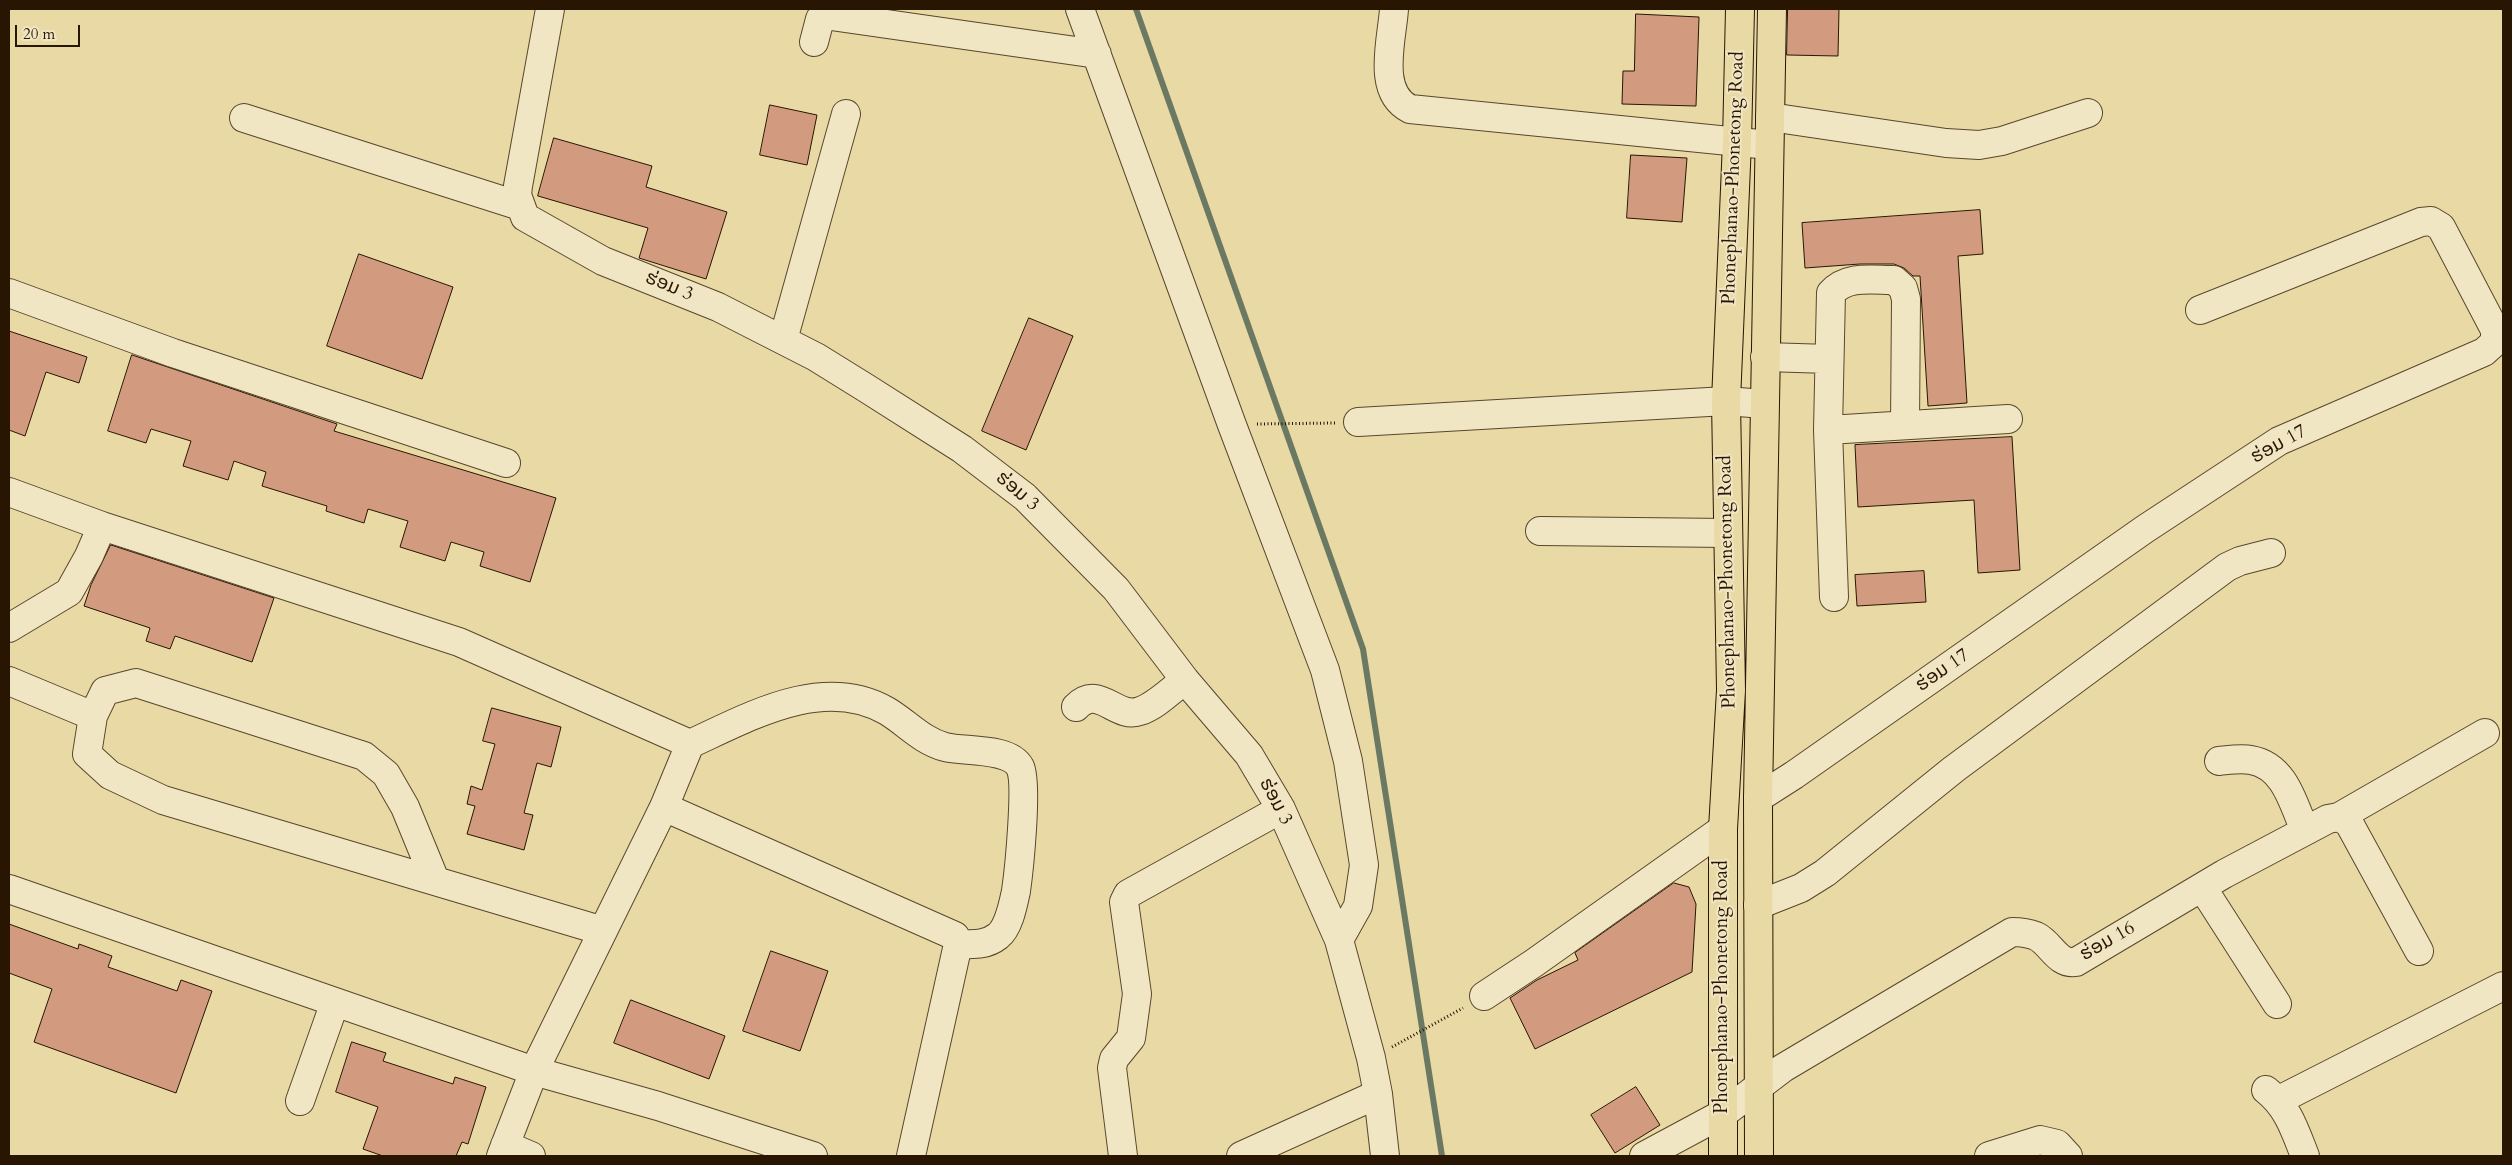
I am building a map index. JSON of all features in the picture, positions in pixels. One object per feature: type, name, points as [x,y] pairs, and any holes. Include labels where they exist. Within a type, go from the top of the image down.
[{"type":"main road","name":"Phonephanao-Phonetong Road","points":[[1723,1156],[1723,829],[1731,690],[1726,401],[1737,142],[1740,9]]},
{"type":"main road","name":"Phonephanao-Phonetong Road","points":[[1759,1156],[1758,798],[1772,9]]},
{"type":"main road","points":[[1731,690],[1760,691]]},
{"type":"street","points":[[244,118],[520,206],[518,186],[550,9]]},
{"type":"street","points":[[1080,9],[1232,425],[1325,670],[1348,761],[1364,866],[1358,906],[1339,940]]},
{"type":"street","points":[[1394,9],[1389,76],[1395,98],[1410,109],[1769,145]]},
{"type":"street","points":[[814,42],[820,19],[832,16],[1097,54]]},
{"type":"street","points":[[1770,117],[1946,143],[1978,145],[2002,141],[2088,113]]},
{"type":"street","points":[[783,340],[846,114]]},
{"type":"street","name":"ຮ່ອມ 3","points":[[520,206],[525,218],[532,223],[603,261],[718,306],[816,357],[962,449],[1025,496],[1116,589],[1185,680],[1249,755],[1281,809],[1339,940],[1371,1058],[1378,1094],[1385,1156]]},
{"type":"street","name":"ຮ່ອມ 17","points":[[1758,798],[1794,775],[2145,529],[2279,441],[2499,347],[2495,330],[2446,236],[2441,227],[2431,221],[2421,222],[2200,310]]},
{"type":"street","points":[[1834,597],[1828,430],[1831,293],[1837,286],[1849,281],[1894,280],[1903,288],[1906,299],[1905,425]]},
{"type":"street","points":[[9,294],[173,352],[506,463]]},
{"type":"street","points":[[1765,357],[1829,359]]},
{"type":"street","points":[[1358,422],[1726,401],[1764,404]]},
{"type":"street","points":[[1828,430],[2008,419]]},
{"type":"street","points":[[9,492],[102,526],[459,642],[690,744]]},
{"type":"street","points":[[9,628],[69,592],[89,556],[102,526]]},
{"type":"street","points":[[1540,531],[1728,533]]},
{"type":"street","points":[[1758,905],[1801,888],[1825,873],[1954,768],[2227,567],[2240,561],[2271,553]]},
{"type":"street","points":[[1076,707],[1083,700],[1092,698],[1128,711],[1139,712],[1185,680]]},
{"type":"street","points":[[9,682],[93,716]]},
{"type":"street","points":[[435,880],[405,807],[386,774],[364,756],[136,683],[105,692],[93,716],[87,754],[110,775],[163,800],[603,931]]},
{"type":"street","points":[[531,1156],[503,1151],[534,1071],[664,808],[690,744],[761,712],[812,697],[853,699],[887,711],[917,734],[944,747],[1004,755],[1014,760],[1020,767],[1023,780],[1023,794],[1016,892],[1009,919],[999,936],[984,944],[958,944]]},
{"type":"street","name":"ຮ່ອມ 16","points":[[1644,1156],[1724,1113],[1760,1084],[2012,932],[2024,932],[2037,937],[2063,961],[2076,962],[2202,887],[2328,819],[2339,817],[2485,733]]},
{"type":"street","points":[[2219,761],[2248,760],[2265,764],[2284,781],[2305,831]]},
{"type":"street","points":[[664,808],[955,936],[958,944],[911,1156]]},
{"type":"street","points":[[1123,1156],[1112,1068],[1114,1059],[1131,1038],[1137,994],[1124,902],[1128,894],[1281,809]]},
{"type":"street","points":[[2339,817],[2349,823],[2352,828],[2418,951]]},
{"type":"street","points":[[1484,996],[1534,963],[1723,829]]},
{"type":"street","points":[[2202,887],[2277,1004]]},
{"type":"street","points":[[9,890],[534,1071],[658,1106],[813,1156]]},
{"type":"street","points":[[2305,1156],[2292,1121],[2273,1095],[2503,986]]},
{"type":"street","points":[[300,1100],[336,1002]]},
{"type":"street","points":[[1241,1156],[1378,1094]]},
{"type":"street","points":[[1989,1156],[2040,1140],[2058,1144],[2068,1156]]},
{"type":"path","points":[[1232,425],[1358,422]]},
{"type":"path","points":[[1387,1050],[1484,996]]},
{"type":"building","points":[[1788,9],[1839,9],[1838,56],[1787,55]]},
{"type":"building","points":[[1636,14],[1699,17],[1696,106],[1622,104],[1623,71],[1634,71]]},
{"type":"building","points":[[770,105],[817,115],[807,165],[760,155]]},
{"type":"building","points":[[554,138],[652,166],[646,187],[727,212],[706,279],[639,258],[648,228],[538,196]]},
{"type":"building","points":[[1631,155],[1687,158],[1682,222],[1627,218]]},
{"type":"building","points":[[1980,210],[1983,254],[1958,256],[1967,403],[1928,406],[1920,276],[1913,276],[1904,268],[1894,264],[1860,264],[1805,268],[1802,223]]},
{"type":"building","points":[[359,254],[453,287],[422,379],[327,346]]},
{"type":"building","points":[[1029,318],[1073,336],[1026,450],[982,431]]},
{"type":"building","points":[[9,331],[87,357],[79,383],[46,372],[25,436],[9,430]]},
{"type":"building","points":[[132,355],[337,424],[334,431],[556,498],[530,582],[480,566],[484,552],[451,542],[445,561],[400,547],[408,521],[368,509],[364,523],[326,511],[327,506],[262,486],[266,472],[234,461],[228,480],[183,466],[191,441],[151,429],[146,443],[108,431]]},
{"type":"building","points":[[2012,437],[2020,570],[1978,573],[1974,500],[1858,507],[1855,445]]},
{"type":"building","points":[[111,545],[274,598],[252,662],[175,636],[170,649],[146,641],[150,628],[84,606],[91,585]]},
{"type":"building","points":[[1924,571],[1926,602],[1857,606],[1855,575]]},
{"type":"building","points":[[492,708],[561,727],[551,767],[537,763],[524,813],[533,815],[524,850],[467,834],[475,806],[467,804],[471,786],[482,790],[495,744],[483,741]]},
{"type":"building","points":[[1674,883],[1689,887],[1696,904],[1692,972],[1535,1049],[1510,998],[1537,980],[1578,960],[1575,953]]},
{"type":"building","points":[[9,924],[78,949],[79,944],[112,956],[108,967],[177,991],[181,980],[212,991],[176,1093],[34,1042],[52,989],[9,973]]},
{"type":"building","points":[[771,951],[828,971],[800,1051],[743,1031]]},
{"type":"building","points":[[631,1000],[725,1036],[709,1079],[614,1043]]},
{"type":"building","points":[[352,1042],[386,1053],[383,1061],[453,1084],[455,1077],[486,1087],[468,1144],[462,1142],[456,1156],[383,1156],[363,1149],[378,1107],[336,1092]]},
{"type":"building","points":[[1636,1087],[1660,1125],[1615,1153],[1591,1115]]},
{"type":"waterway","points":[[1136,9],[1363,649],[1442,1156]]}]
